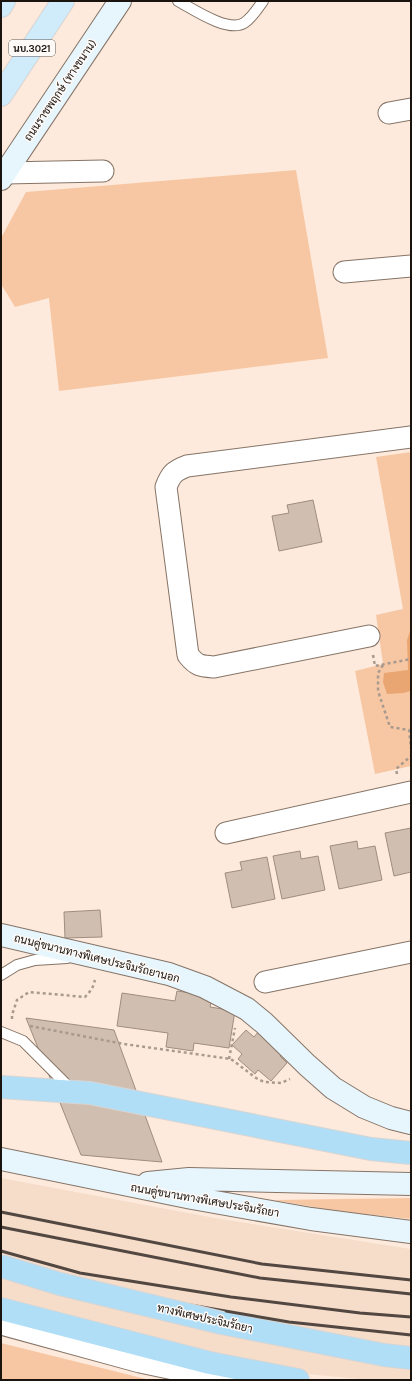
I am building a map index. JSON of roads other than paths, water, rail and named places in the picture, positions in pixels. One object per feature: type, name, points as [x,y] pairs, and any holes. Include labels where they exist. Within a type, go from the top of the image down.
[{"type":"highway","points":[[1,1087],[90,1093],[371,1149],[411,1152]]},
{"type":"highway","name":"ทางพิเศษประจิมรัถยา","points":[[1,1266],[60,1284],[222,1323],[384,1355],[411,1358]]},
{"type":"highway","points":[[1,1309],[210,1363],[298,1380]]},
{"type":"main road","points":[[1,6],[4,1]]},
{"type":"main road","name":"นบ.3021","points":[[1,95],[63,1]]},
{"type":"main road","name":"ถนนราชพฤกษ์ (ทางขนาน)","points":[[3,176],[120,1]]},
{"type":"main road","name":"ถนนคู่ขนานทางพิเศษประจิมรัถยานอก","points":[[1,935],[169,974],[205,987],[240,1006],[264,1023],[333,1088],[364,1107],[391,1118],[411,1123]]},
{"type":"main road","name":"ถนนคู่ขนานทางพิเศษประจิมรัถยา","points":[[1,1159],[192,1198],[310,1219],[411,1232]]},
{"type":"main road","points":[[123,1185],[189,1179],[410,1183]]},
{"type":"street","points":[[389,113],[411,109]]},
{"type":"street","points":[[3,176],[103,171]]},
{"type":"street","points":[[344,272],[411,266]]},
{"type":"street","points":[[369,636],[214,667],[194,663],[188,655],[166,487],[170,476],[176,470],[187,466],[411,437]]},
{"type":"street","points":[[226,833],[411,792]]},
{"type":"street","points":[[265,982],[411,952]]},
{"type":"street","points":[[1,1324],[140,1362],[226,1380]]},
{"type":"lane","points":[[178,1],[212,20],[228,25],[243,24],[251,17],[263,1]]},
{"type":"lane","points":[[1,975],[17,965],[35,960],[96,957]]},
{"type":"lane","points":[[1,1032],[23,1040],[74,1092]]},
{"type":"railway","points":[[1,1212],[262,1264],[411,1280]]},
{"type":"railway","points":[[1,1227],[260,1278],[411,1294]]},
{"type":"railway","points":[[1,1251],[80,1273],[231,1297],[360,1313],[411,1317]]},
{"type":"railway","points":[[1,1267],[80,1286],[289,1322],[411,1335]]}]
